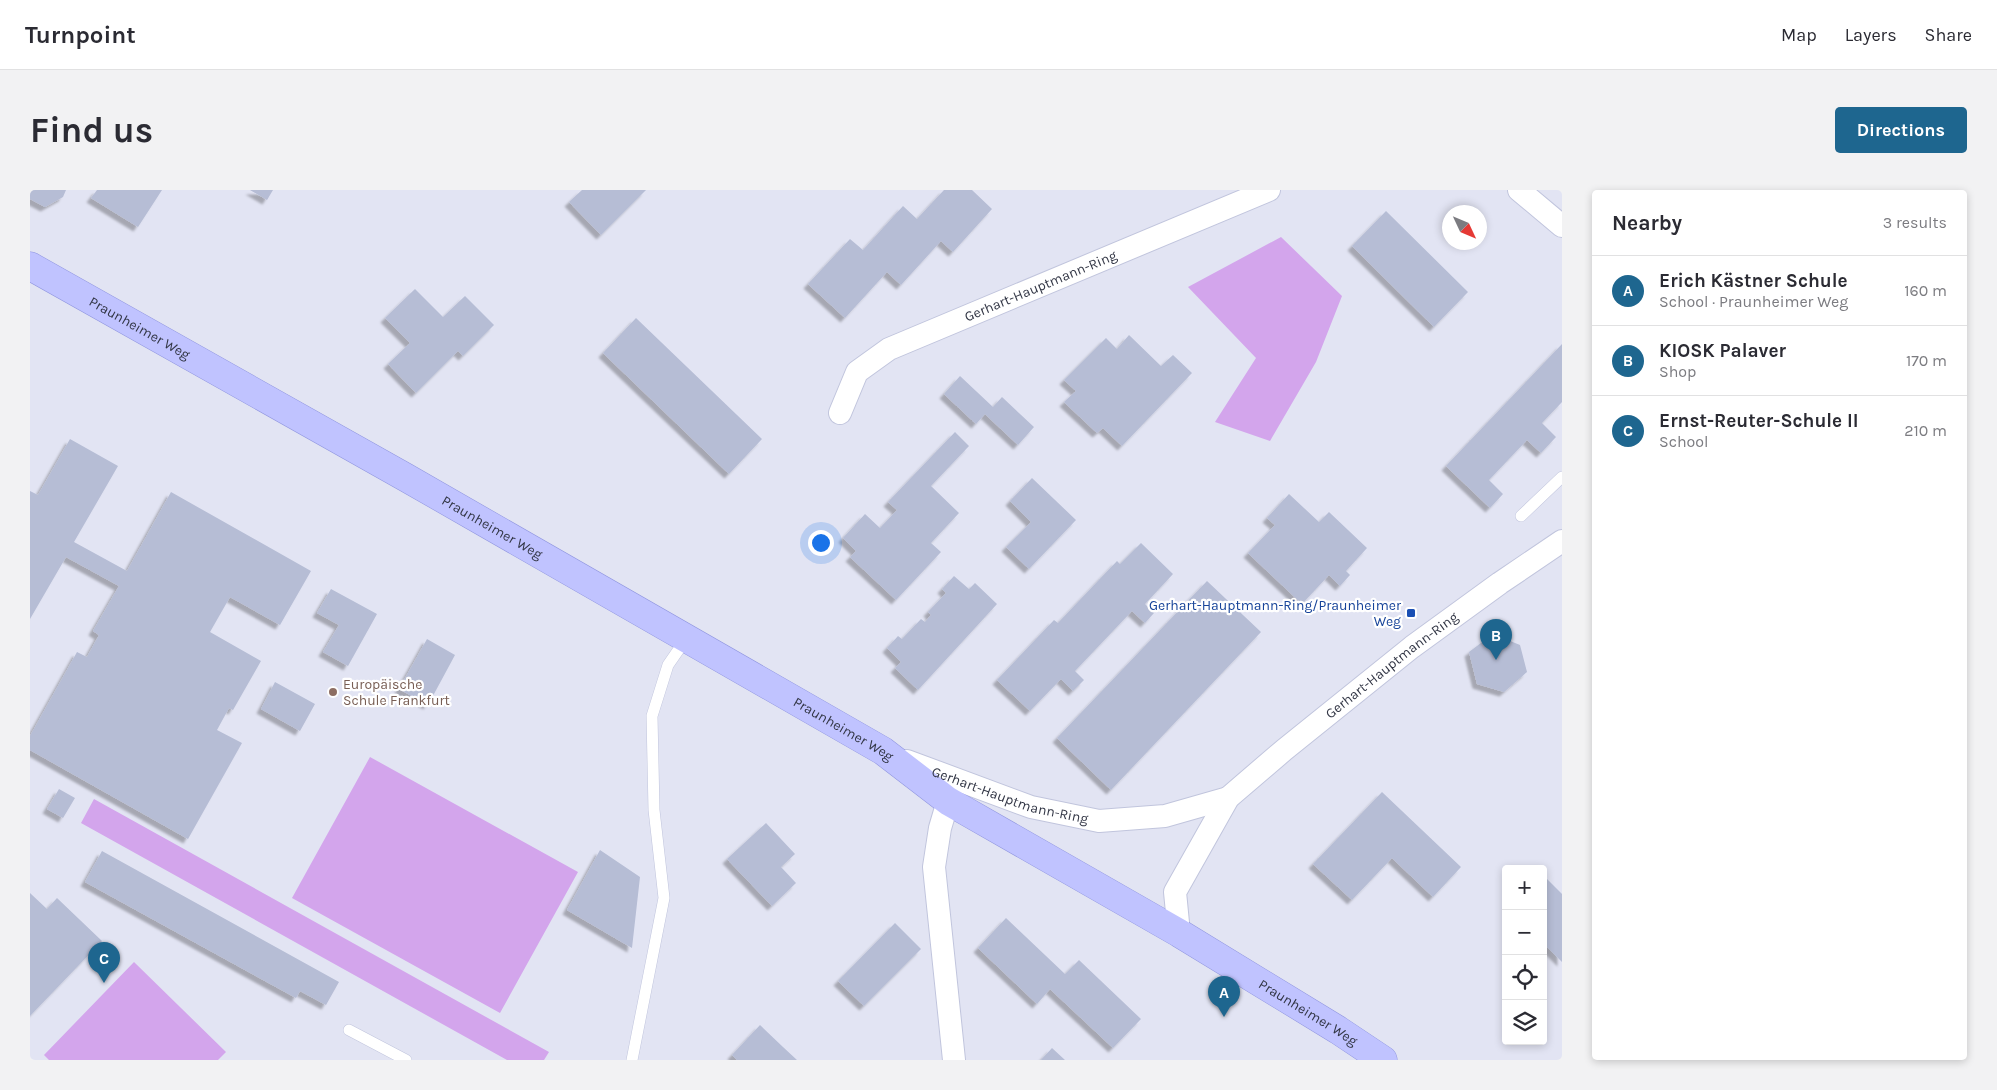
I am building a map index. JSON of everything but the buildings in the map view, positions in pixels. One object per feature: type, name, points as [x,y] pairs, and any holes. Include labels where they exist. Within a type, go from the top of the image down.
[{"type":"main road","name":"Praunheimer Weg","points":[[30,266],[883,751],[948,801],[1179,933],[1338,1030],[1383,1060]]},
{"type":"street","name":"Gerhart-Hauptmann-Ring","points":[[840,413],[857,372],[889,349],[1269,190]]},
{"type":"street","points":[[1520,190],[1562,226]]},
{"type":"street","name":"Gerhart-Hauptmann-Ring","points":[[1179,933],[1175,892],[1228,798],[1284,750],[1412,647],[1562,541]]},
{"type":"street","name":"Gerhart-Hauptmann-Ring","points":[[883,751],[941,776],[1031,807],[1099,821],[1165,816],[1228,798]]},
{"type":"street","points":[[948,801],[940,828],[934,867],[954,1060]]},
{"type":"lane","points":[[1521,516],[1562,477]]},
{"type":"lane","points":[[632,1060],[664,898],[654,810],[652,716],[668,665],[686,639]]},
{"type":"lane","points":[[349,1030],[406,1060]]},
{"type":"shaded area","points":[[1281,237],[1342,296],[1316,362],[1270,441],[1215,422],[1256,358],[1188,287]]},
{"type":"shaded area","points":[[370,757],[578,872],[500,1013],[292,898]]},
{"type":"shaded area","points":[[94,799],[549,1052],[544,1060],[507,1060],[81,823]]},
{"type":"shaded area","points":[[134,962],[226,1052],[218,1060],[49,1060],[44,1055]]},
{"type":"place","name":"Gerhart-Hauptmann-Ring/Praunheimer Weg","points":[[1411,613]]},
{"type":"place","name":"KIOSK Palaver","points":[[1496,660]]},
{"type":"place","name":"Europäische Schule Frankfurt","points":[[333,692]]},
{"type":"place","name":"Ernst-Reuter-Schule II","points":[[104,983]]},
{"type":"place","name":"Erich Kästner Schule","points":[[1224,1017]]}]
